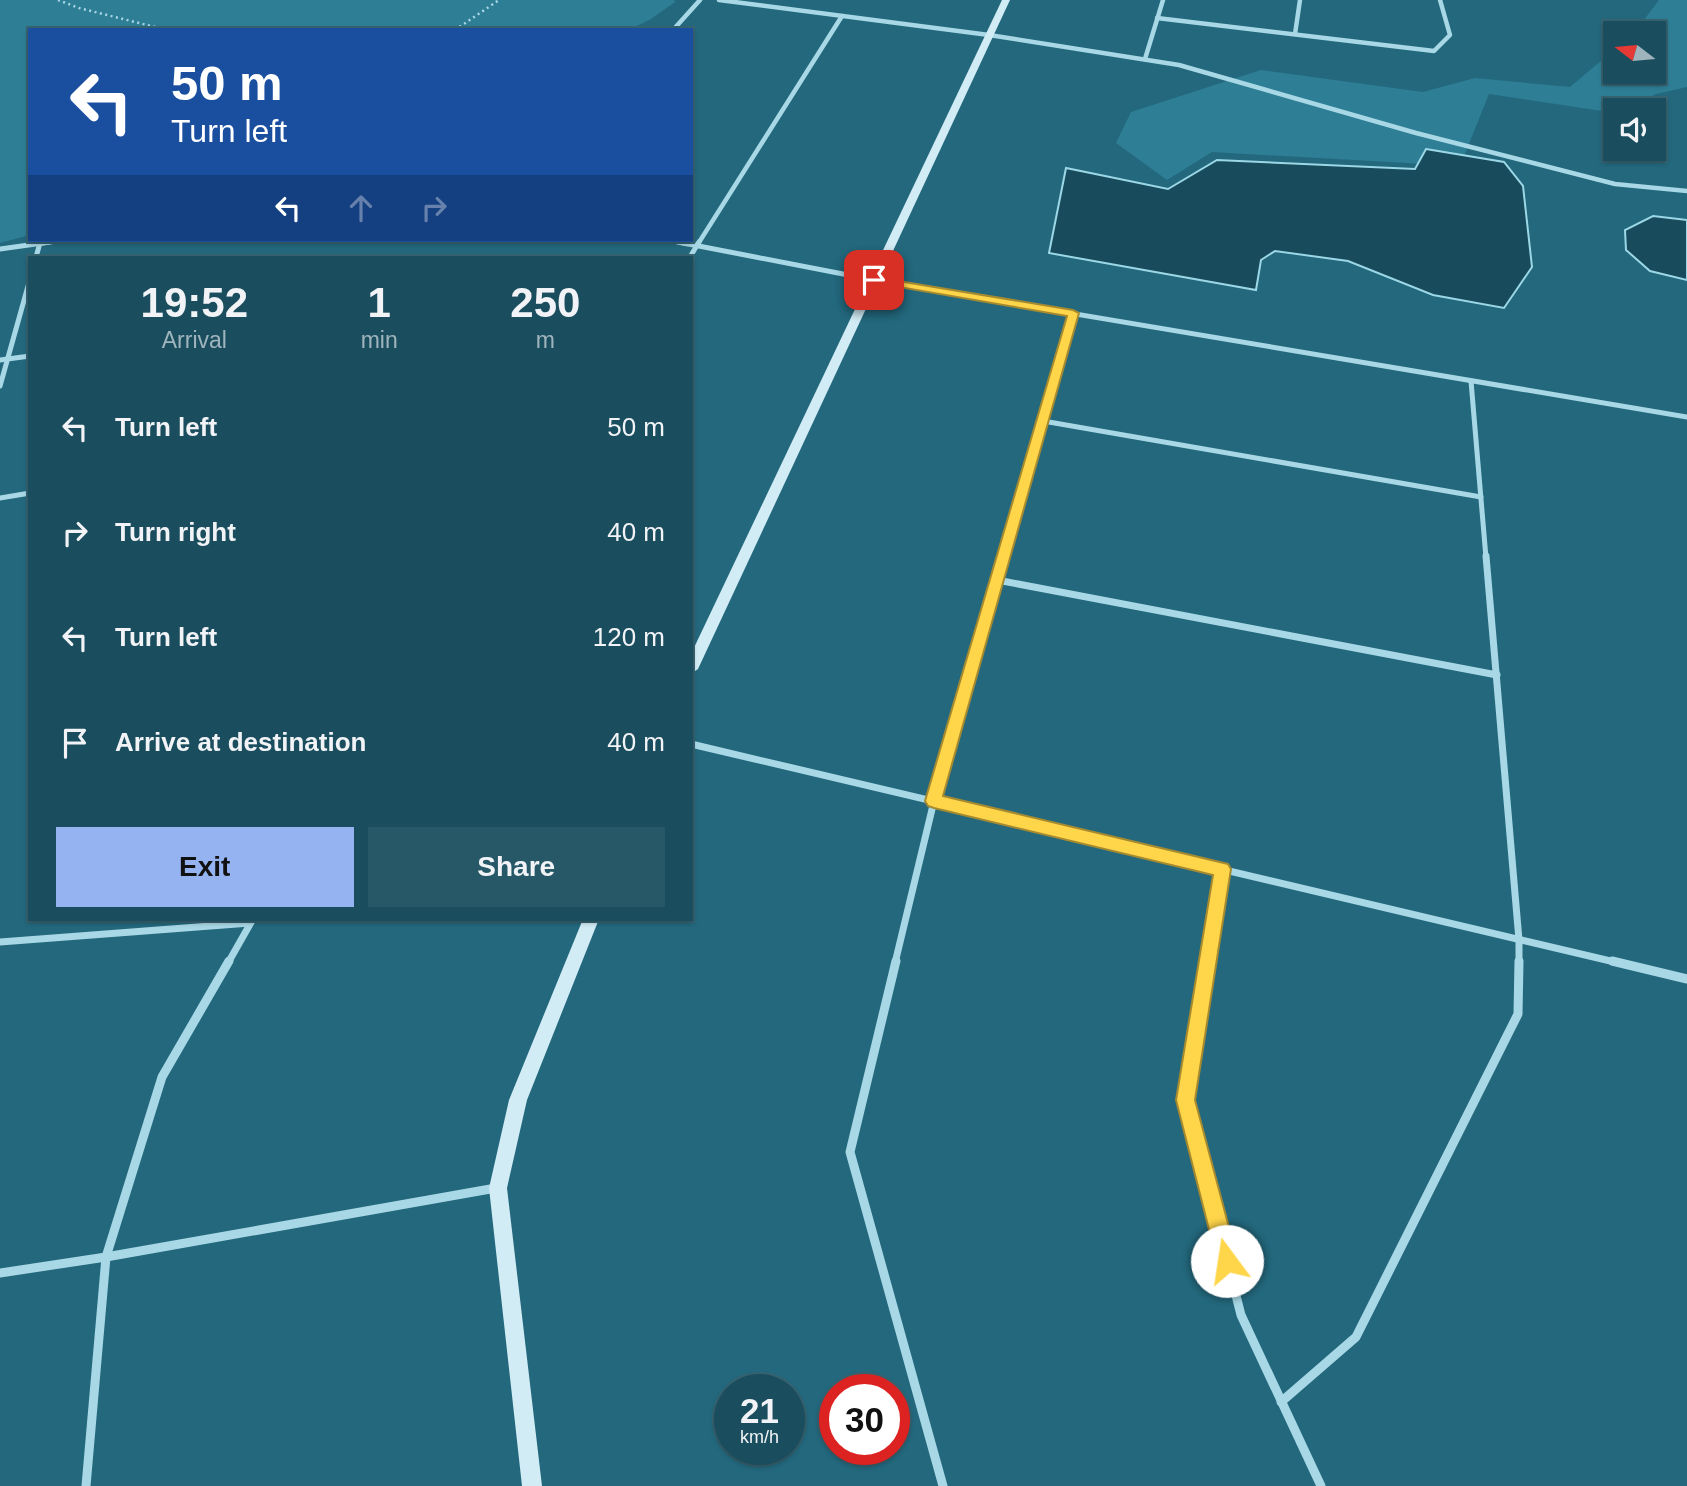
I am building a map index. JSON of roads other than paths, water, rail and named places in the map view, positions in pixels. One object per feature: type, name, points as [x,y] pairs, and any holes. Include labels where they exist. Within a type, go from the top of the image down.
[{"type":"street","points":[[675,28],[699,0]]},
{"type":"street","points":[[719,0],[989,35],[1180,65],[1416,133],[1615,184],[1687,191]]},
{"type":"street","points":[[693,666],[1006,0]]},
{"type":"street","points":[[1145,60],[1163,0]]},
{"type":"street","points":[[1295,34],[1300,0]]},
{"type":"street","points":[[1157,18],[1434,51],[1450,35],[1440,0]]},
{"type":"street","points":[[691,256],[842,16]]},
{"type":"street","points":[[0,249],[48,242]]},
{"type":"street","points":[[677,242],[874,280],[1687,417]]},
{"type":"street","points":[[36,256],[40,243]]},
{"type":"street","points":[[0,386],[28,286]]},
{"type":"street","points":[[943,1486],[850,1153],[934,801],[1073,313]]},
{"type":"street","points":[[0,360],[28,356]]},
{"type":"street","points":[[1281,1402],[1356,1337],[1518,1014],[1519,940],[1471,381]]},
{"type":"street","points":[[1043,421],[1481,497]]},
{"type":"street","points":[[0,498],[28,493]]},
{"type":"street","points":[[997,580],[1497,676]]},
{"type":"street","points":[[693,744],[1687,979]]},
{"type":"street","points":[[1222,869],[1186,1100],[1241,1314],[1321,1486]]},
{"type":"street","points":[[0,942],[252,921]]},
{"type":"street","points":[[86,1486],[106,1257],[162,1077],[252,921]]},
{"type":"street","points":[[532,1486],[498,1188],[518,1100],[590,921]]},
{"type":"street","points":[[0,1273],[498,1188]]}]
